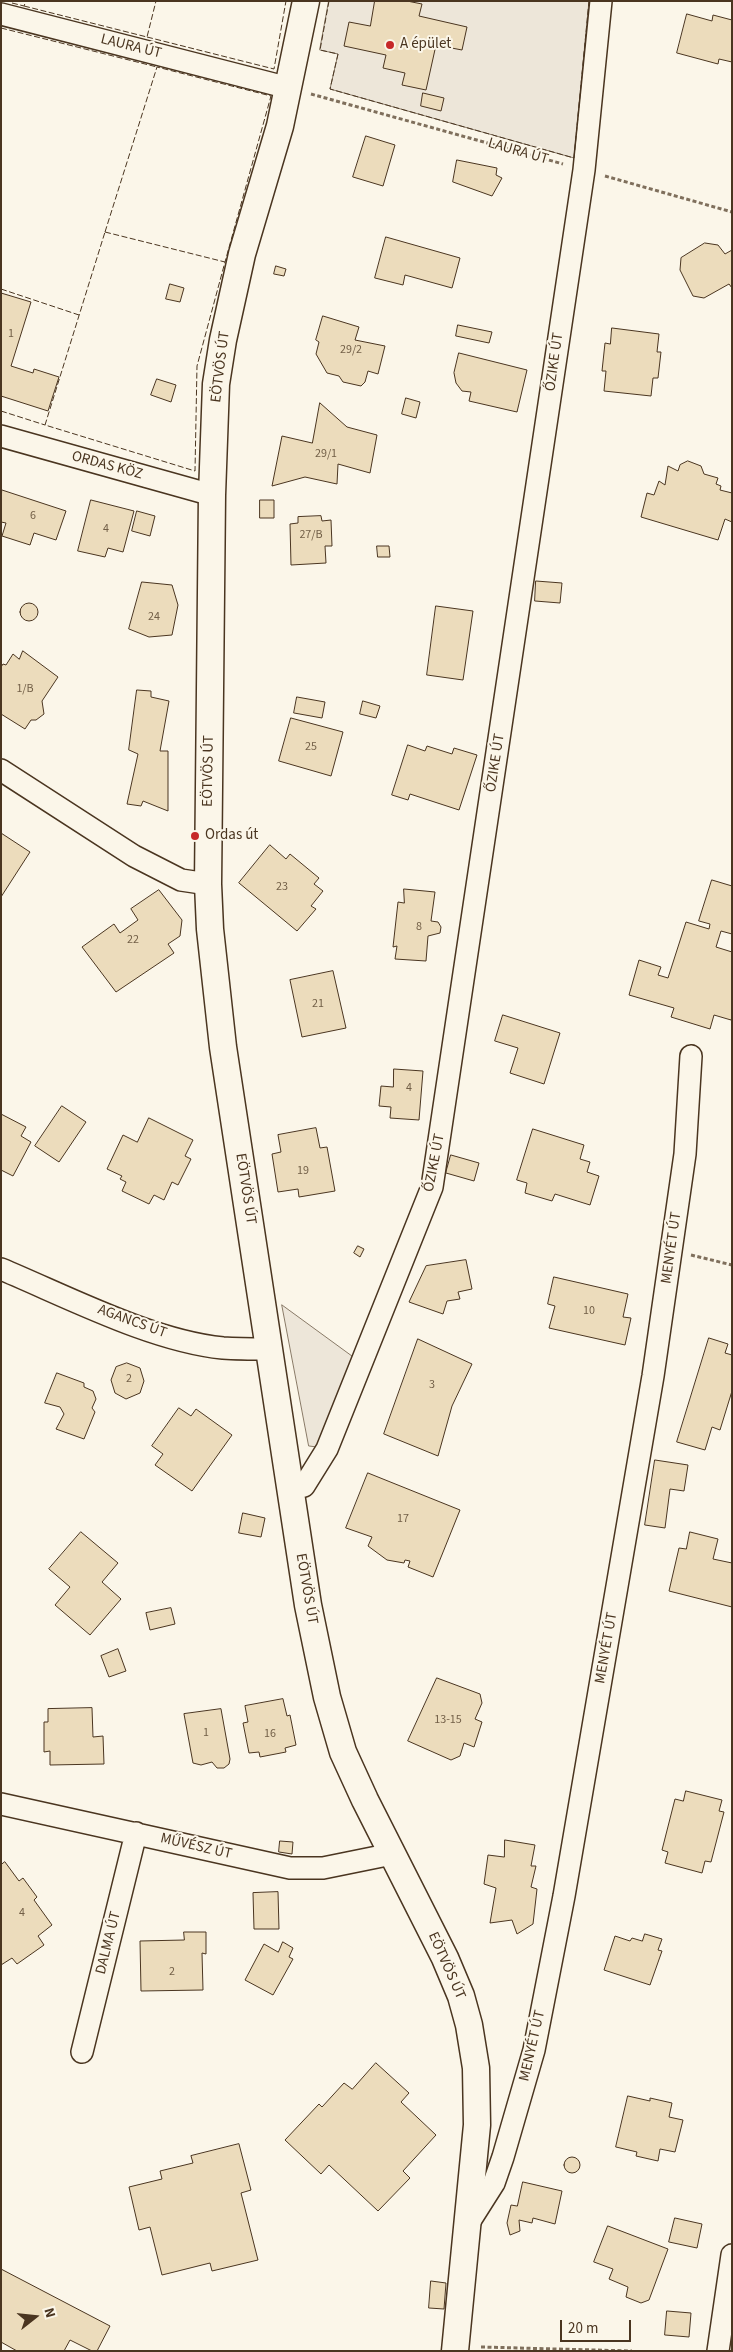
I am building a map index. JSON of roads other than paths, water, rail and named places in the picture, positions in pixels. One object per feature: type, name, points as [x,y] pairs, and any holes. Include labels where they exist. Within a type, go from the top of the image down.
[{"type":"street","name":"EÖTVÖS ÚT","points":[[306,1],[297,90],[280,126],[242,254],[223,340],[216,384],[212,495],[208,884],[210,929],[223,1047],[290,1488],[308,1605],[327,1697],[343,1752],[445,1958],[461,1996],[469,2025],[476,2068],[477,2125],[455,2351]]},
{"type":"street","name":"ŐZIKE ÚT","points":[[290,1488],[304,1486],[327,1449],[432,1187],[584,170],[601,1]]},
{"type":"street","name":"LAURA ÚT","points":[[1,14],[297,90]]},
{"type":"street","name":"ORDAS KÖZ","points":[[1,436],[212,495]]},
{"type":"street","points":[[1,770],[134,856],[181,880],[208,884]]},
{"type":"street","name":"MENYÉT ÚT","points":[[466,2226],[494,2183],[534,2050],[576,1827],[653,1376],[685,1154],[691,1056]]},
{"type":"street","name":"AGANCS ÚT","points":[[1,1270],[141,1328],[223,1348],[269,1349]]},
{"type":"street","name":"MŰVÉSZ ÚT","points":[[1,1804],[290,1868],[323,1868],[392,1854]]},
{"type":"street","name":"DALMA ÚT","points":[[82,2052],[136,1833]]},
{"type":"street","points":[[718,2351],[732,2255]]},
{"type":"place","name":"A épület","points":[[390,45]]},
{"type":"place","name":"Ordas út","points":[[195,836]]}]
